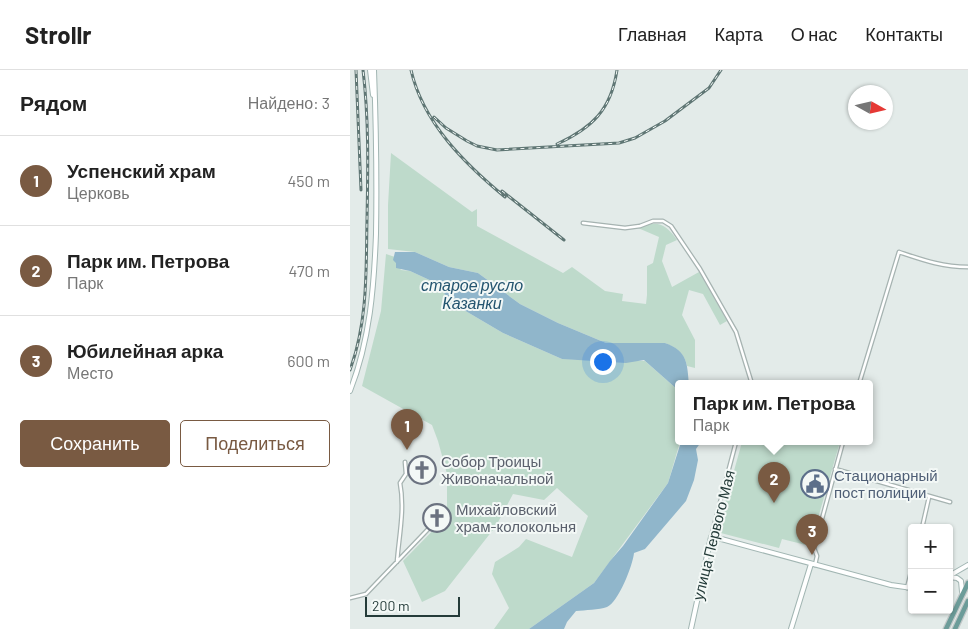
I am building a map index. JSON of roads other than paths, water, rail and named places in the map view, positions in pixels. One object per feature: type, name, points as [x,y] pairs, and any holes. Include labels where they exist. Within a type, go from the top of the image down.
[{"type":"main road","points":[[946,629],[968,583]]},
{"type":"main road","points":[[954,629],[968,601]]},
{"type":"street","points":[[370,70],[376,119]]},
{"type":"street","points":[[350,391],[364,344],[374,284],[378,177],[374,70]]},
{"type":"street","points":[[583,223],[625,228],[640,226],[653,221],[663,221],[671,226],[700,269],[736,332],[751,380]]},
{"type":"street","points":[[860,380],[899,252],[940,266],[968,267]]},
{"type":"street","name":"улица Первого Мая","points":[[691,629],[711,537],[735,445]]},
{"type":"street","points":[[791,629],[817,556],[814,548],[842,445]]},
{"type":"street","points":[[397,562],[402,514],[400,483],[406,474],[405,462]]},
{"type":"street","points":[[835,469],[950,502]]},
{"type":"street","points":[[923,524],[929,497]]},
{"type":"street","points":[[350,598],[366,594],[436,522]]},
{"type":"street","points":[[711,537],[908,588]]},
{"type":"street","points":[[953,574],[968,565]]},
{"type":"street","points":[[953,578],[961,580],[962,597]]},
{"type":"water","name":"старое русло Казанки","points":[[395,252],[415,252],[449,267],[478,273],[520,304],[558,323],[606,343],[665,343],[673,346],[685,359],[689,380],[675,380],[675,387],[644,360],[626,363],[562,359],[503,333],[452,303],[436,283],[410,271],[396,268],[396,263],[393,260]]},
{"type":"water","points":[[680,445],[699,445],[696,449],[698,460],[694,480],[686,501],[645,549],[634,553],[628,574],[616,599],[607,607],[576,611],[564,629],[529,629],[594,583],[668,483]]},
{"type":"railway","points":[[356,70],[361,190]]},
{"type":"railway","points":[[350,370],[360,333],[366,276],[368,144],[363,70]]},
{"type":"railway","points":[[411,70],[425,108],[435,125],[475,171],[505,197]]},
{"type":"railway","points":[[557,144],[580,131],[598,116],[610,96],[617,70]]},
{"type":"railway","points":[[434,117],[446,128],[467,141],[477,146],[497,150],[619,143],[635,138],[665,121],[709,88],[721,70]]},
{"type":"railway","points":[[502,191],[564,240]]},
{"type":"place","name":"Успенский храм","points":[[407,450]]},
{"type":"place","name":"Собор Троицы Живоначальной","points":[[422,470]]},
{"type":"place","name":"Стационарный пост полиции","points":[[815,484]]},
{"type":"place","name":"Парк им. Петрова","points":[[774,503]]},
{"type":"place","name":"Михайловский храм-колокольня","points":[[437,518]]},
{"type":"place","name":"Юбилейная арка","points":[[812,555]]}]
